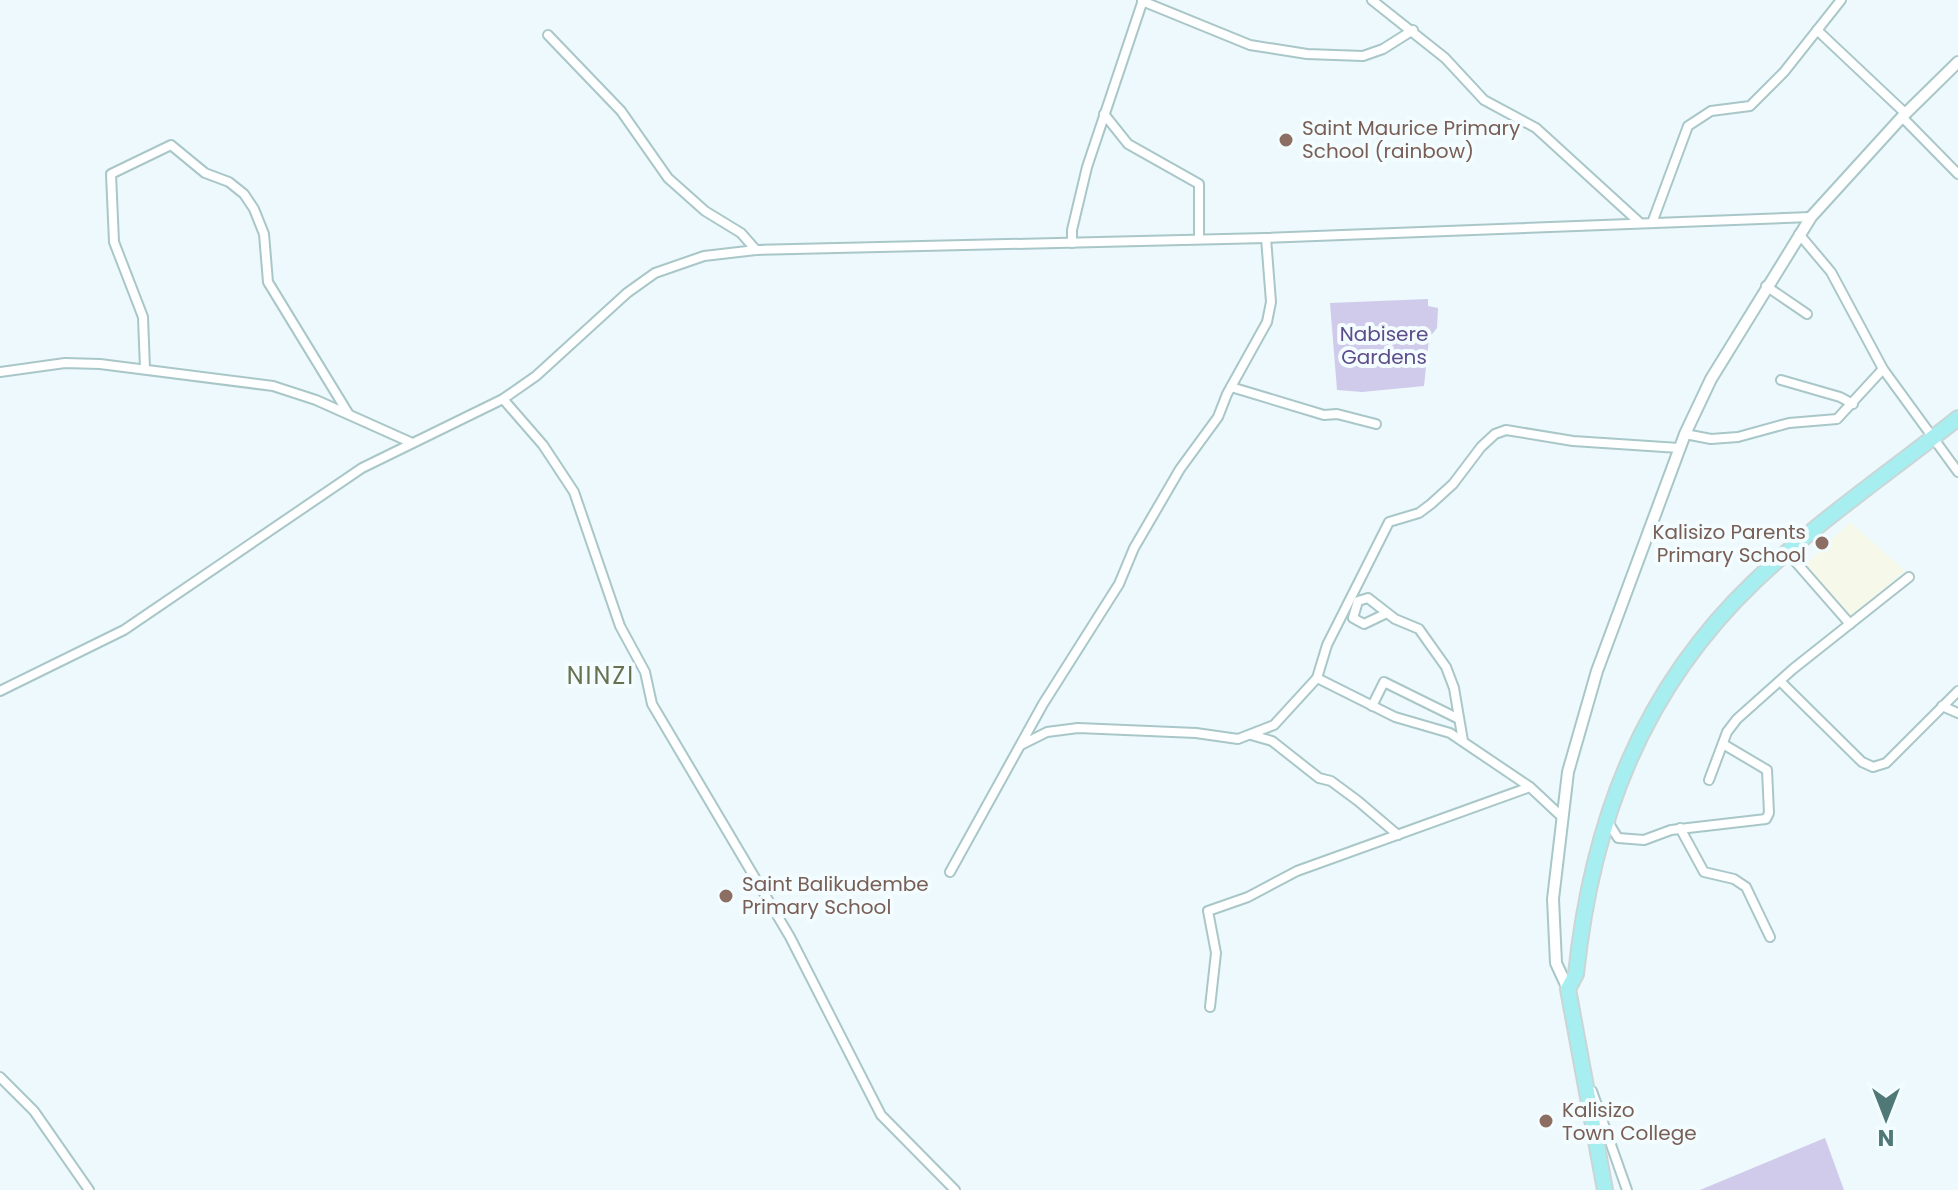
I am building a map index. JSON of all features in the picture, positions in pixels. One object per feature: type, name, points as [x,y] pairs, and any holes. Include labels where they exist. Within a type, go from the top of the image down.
[{"type":"highway","points":[[1605,1190],[1568,989],[1576,974],[1595,858],[1626,762],[1681,665],[1730,606],[1787,552],[1958,418]]},
{"type":"street","points":[[1072,243],[1072,230],[1087,167],[1142,0],[1250,45],[1307,54],[1363,56],[1383,49],[1413,30]]},
{"type":"street","points":[[1372,0],[1445,58],[1472,91],[1536,128],[1640,223]]},
{"type":"street","points":[[1652,223],[1688,126],[1711,111],[1750,106],[1784,72],[1841,0]]},
{"type":"street","points":[[1817,30],[1958,174]]},
{"type":"street","points":[[548,35],[621,111],[668,178],[705,211],[741,233],[756,250]]},
{"type":"street","points":[[1568,989],[1556,963],[1554,923],[1561,816],[1584,706],[1679,448],[1711,379],[1811,217],[1903,115],[1958,62]]},
{"type":"street","points":[[1104,114],[1128,144],[1199,184],[1199,239]]},
{"type":"street","points":[[145,369],[143,317],[114,242],[111,174],[171,145],[205,173],[229,182],[244,194],[254,209],[264,234],[268,282],[348,413]]},
{"type":"street","points":[[0,691],[124,630],[362,468],[503,399],[536,376],[627,293],[655,273],[695,258],[756,250],[1266,238],[1811,217]]},
{"type":"street","points":[[1799,234],[1831,272],[1883,369],[1958,472]]},
{"type":"street","points":[[950,872],[1021,745],[1122,578],[1134,548],[1180,469],[1218,417],[1270,312],[1266,238]]},
{"type":"street","points":[[1766,286],[1807,314]]},
{"type":"street","points":[[0,372],[83,363],[273,386],[348,413],[410,442]]},
{"type":"street","points":[[1685,434],[1723,439],[1757,434],[1789,423],[1837,419],[1883,369]]},
{"type":"street","points":[[1781,380],[1840,397],[1853,404]]},
{"type":"street","points":[[1231,387],[1324,415],[1337,414],[1376,424]]},
{"type":"street","points":[[503,399],[564,473],[583,515],[620,626],[645,672],[652,704],[790,937],[839,1028],[872,1100],[889,1127],[955,1190]]},
{"type":"street","points":[[1021,745],[1047,732],[1078,728],[1196,733],[1238,739],[1274,725],[1317,678],[1327,645],[1389,522],[1419,513],[1431,504],[1453,484],[1495,434],[1506,430],[1573,441],[1679,448]]},
{"type":"street","points":[[1787,552],[1850,624]]},
{"type":"street","points":[[1709,780],[1731,726],[1780,681],[1909,577]]},
{"type":"street","points":[[1387,613],[1419,629],[1438,656],[1450,677],[1463,741]]},
{"type":"street","points":[[1317,678],[1395,717],[1445,730],[1530,787],[1561,816]]},
{"type":"street","points":[[1780,681],[1862,762],[1873,767],[1886,763],[1958,691]]},
{"type":"street","points":[[1372,706],[1384,682],[1459,719]]},
{"type":"street","points":[[1942,706],[1958,713]]},
{"type":"street","points":[[1250,735],[1272,741],[1319,778],[1331,781],[1358,801],[1398,835]]},
{"type":"street","points":[[1606,818],[1615,835],[1624,839],[1644,840],[1680,828],[1768,817],[1767,770],[1723,744]]},
{"type":"street","points":[[1210,1007],[1216,953],[1210,909],[1248,897],[1297,871],[1530,787]]},
{"type":"street","points":[[1680,828],[1704,872],[1734,879],[1746,887],[1770,937]]},
{"type":"street","points":[[1582,1060],[1627,1190]]},
{"type":"street","points":[[0,1077],[34,1111],[89,1190]]},
{"type":"shaded area","name":"Kalisizo Parents Primary School","points":[[1850,522],[1905,571],[1850,618],[1804,566]]},
{"type":"green space","name":"Nabisere Gardens","points":[[1428,299],[1428,306],[1438,308],[1437,328],[1429,338],[1424,386],[1362,392],[1337,390],[1330,303]]},
{"type":"green space","points":[[1825,1138],[1844,1190],[1700,1190]]},
{"type":"place","name":"Saint Maurice Primary School (rainbow)","points":[[1286,140]]},
{"type":"place","name":"Kalisizo Parents Primary School","points":[[1822,543]]},
{"type":"place","name":"Saint Balikudembe Primary School","points":[[726,896]]},
{"type":"place","name":"Kalisizo Town College","points":[[1546,1121]]},
{"type":"district","name":"NINZI","points":[[601,675]]}]
